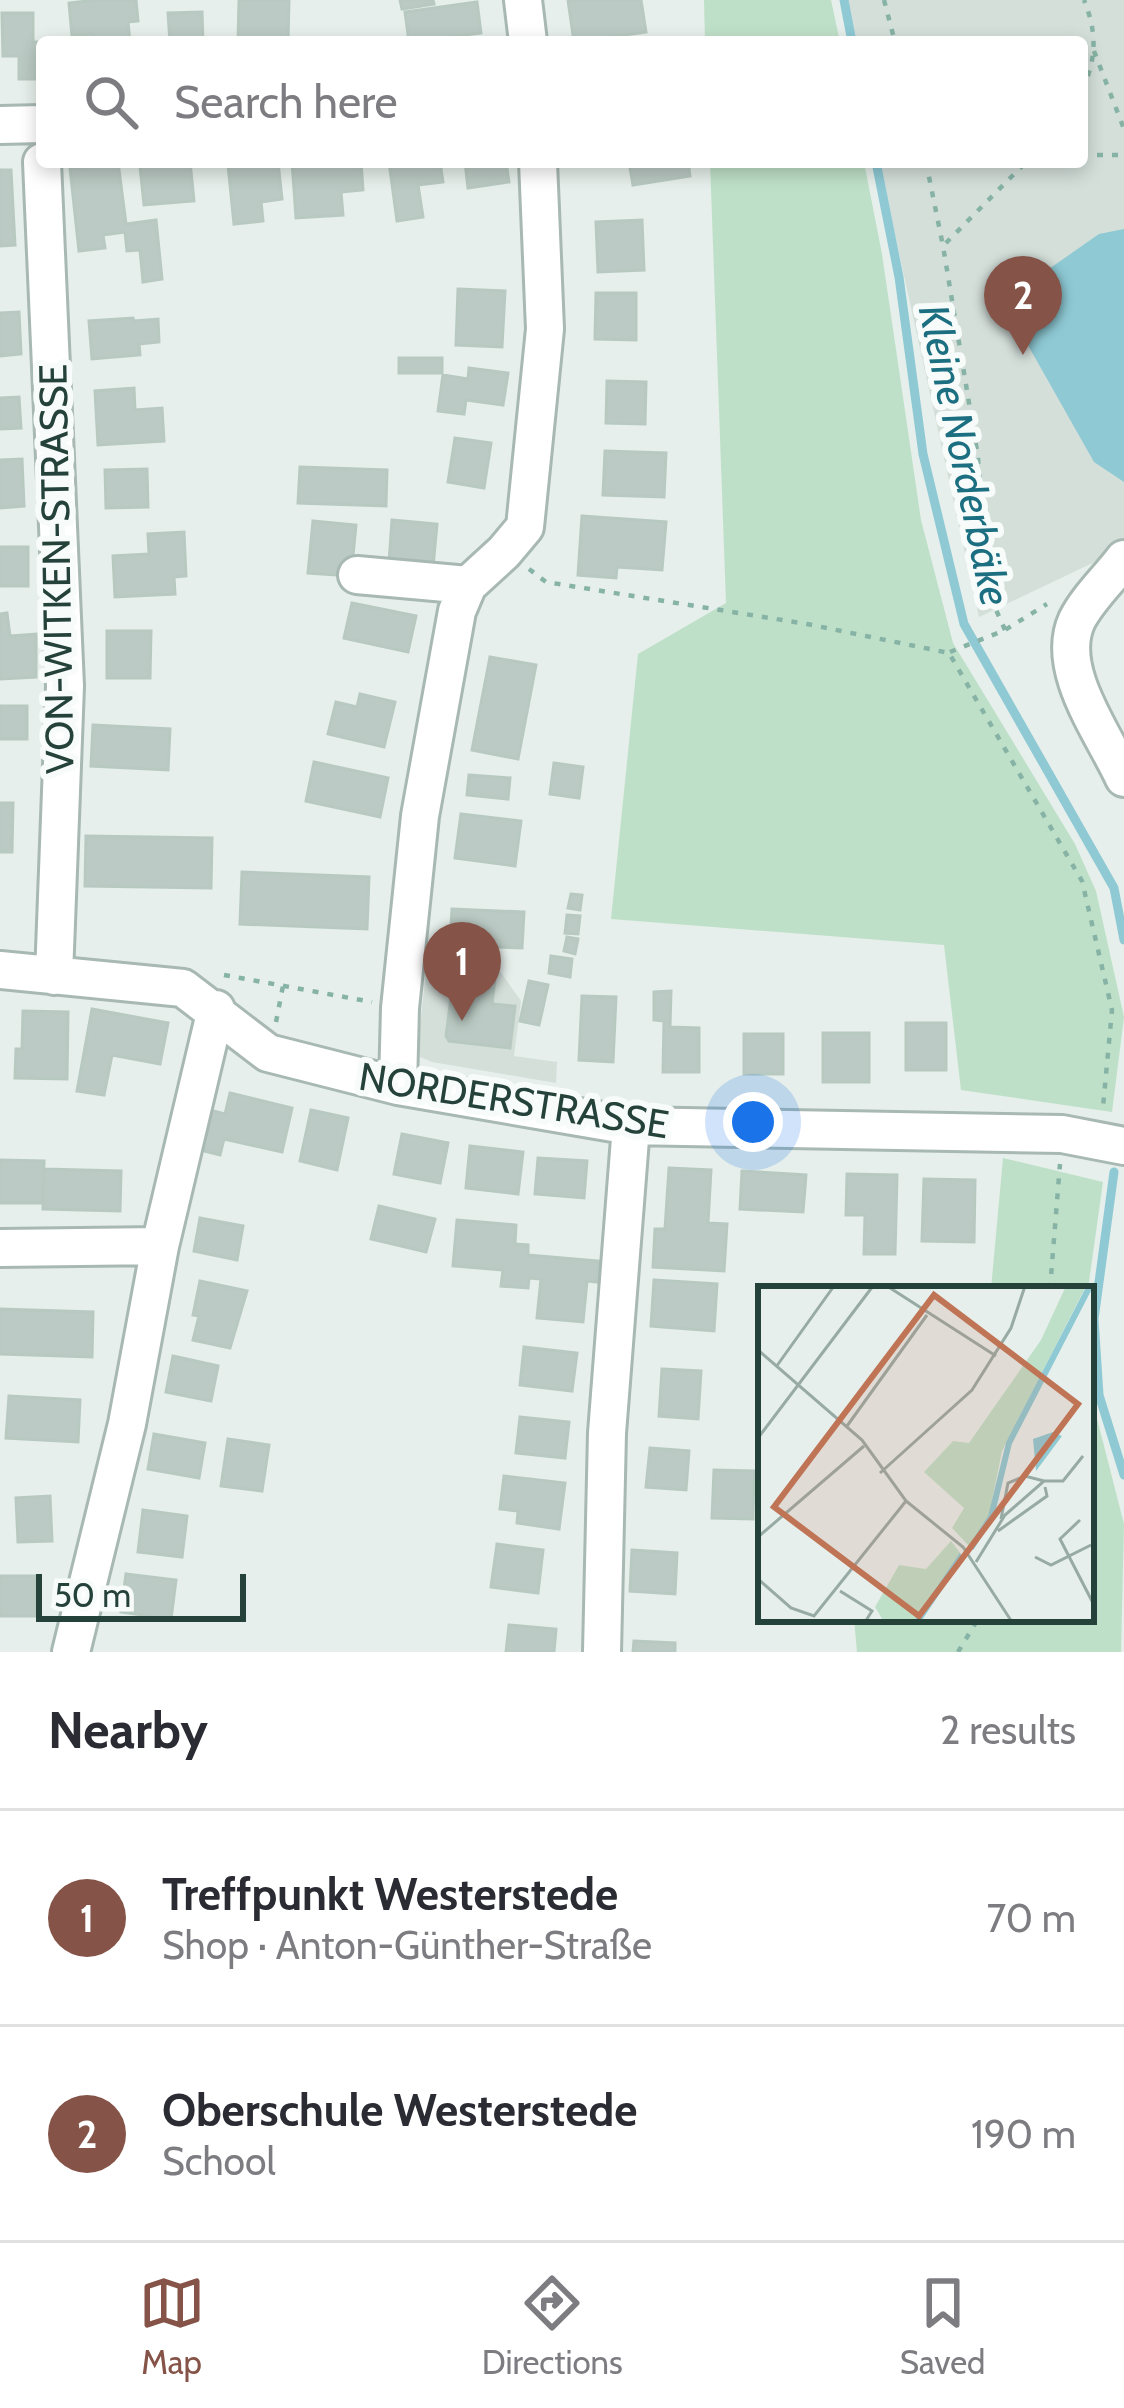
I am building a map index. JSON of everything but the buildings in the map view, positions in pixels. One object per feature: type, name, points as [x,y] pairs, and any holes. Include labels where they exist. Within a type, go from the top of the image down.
[{"type":"street","points":[[523,0],[527,36]]},
{"type":"street","points":[[0,125],[36,124]]},
{"type":"street","name":"VON-WITKEN-STRASSE","points":[[42,168],[64,686],[54,976]]},
{"type":"street","points":[[398,1086],[400,1008],[420,816],[457,611],[468,585],[525,527],[545,328],[538,168]]},
{"type":"street","points":[[1124,560],[1077,620],[1069,655],[1094,724],[1124,778]]},
{"type":"street","points":[[357,575],[468,585]]},
{"type":"street","name":"NORDERSTRASSE","points":[[0,970],[183,988],[227,999],[268,1053],[398,1086],[631,1126],[1093,1135]]},
{"type":"street","points":[[71,1652],[128,1424],[160,1246],[227,999]]},
{"type":"street","points":[[602,1652],[607,1433],[631,1126]]},
{"type":"street","points":[[0,1248],[160,1246]]},
{"type":"path","points":[[884,0],[894,36]]},
{"type":"path","points":[[1084,0],[1095,33],[1088,70]]},
{"type":"path","points":[[1094,51],[1124,130]]},
{"type":"path","points":[[1088,154],[1124,155]]},
{"type":"path","points":[[927,168],[978,458],[981,505],[968,515],[970,550],[1005,630]]},
{"type":"path","points":[[944,246],[1020,168]]},
{"type":"path","points":[[504,552],[546,582],[807,624],[949,653],[1005,630],[1049,603],[1077,620]]},
{"type":"path","points":[[949,653],[1082,881],[1112,1010],[1093,1135],[1051,1286]]},
{"type":"path","points":[[227,999],[224,975],[400,1008]]},
{"type":"path","points":[[263,1012],[277,1020],[283,986]]},
{"type":"path","points":[[958,1652],[976,1622]]},
{"type":"shaded area","points":[[844,0],[1124,0],[1124,548],[979,617],[880,168],[1088,168],[1088,36],[852,36]]},
{"type":"shaded area","points":[[428,955],[493,961],[521,1001],[514,1056],[557,1062],[556,1083],[420,1057]]},
{"type":"green space","points":[[704,0],[831,0],[839,36],[705,36]]},
{"type":"green space","points":[[710,168],[865,168],[921,520],[953,643],[1075,844],[1096,891],[1124,1017],[1112,1112],[961,1090],[944,945],[611,919],[638,654],[726,603]]},
{"type":"green space","points":[[1003,1158],[1103,1182],[1088,1286],[991,1286]]},
{"type":"green space","points":[[1094,1407],[1124,1524],[1121,1652],[857,1652],[854,1622],[1094,1622]]},
{"type":"water","points":[[1124,229],[1124,482],[1094,462],[1029,347],[1024,314],[1036,278],[1099,234]]},
{"type":"waterway","name":"Kleine Norderbäke","points":[[844,0],[851,36]]},
{"type":"waterway","name":"Kleine Norderbäke","points":[[877,168],[899,277],[923,454],[964,624],[1114,888],[1124,940]]},
{"type":"waterway","name":"Kleine Norderbäke","points":[[1114,1172],[1094,1319],[1099,1395],[1124,1475]]},
{"type":"place","name":"Oberschule Westerstede","points":[[1023,355]]},
{"type":"place","name":"Treffpunkt Westerstede","points":[[462,1021]]}]
